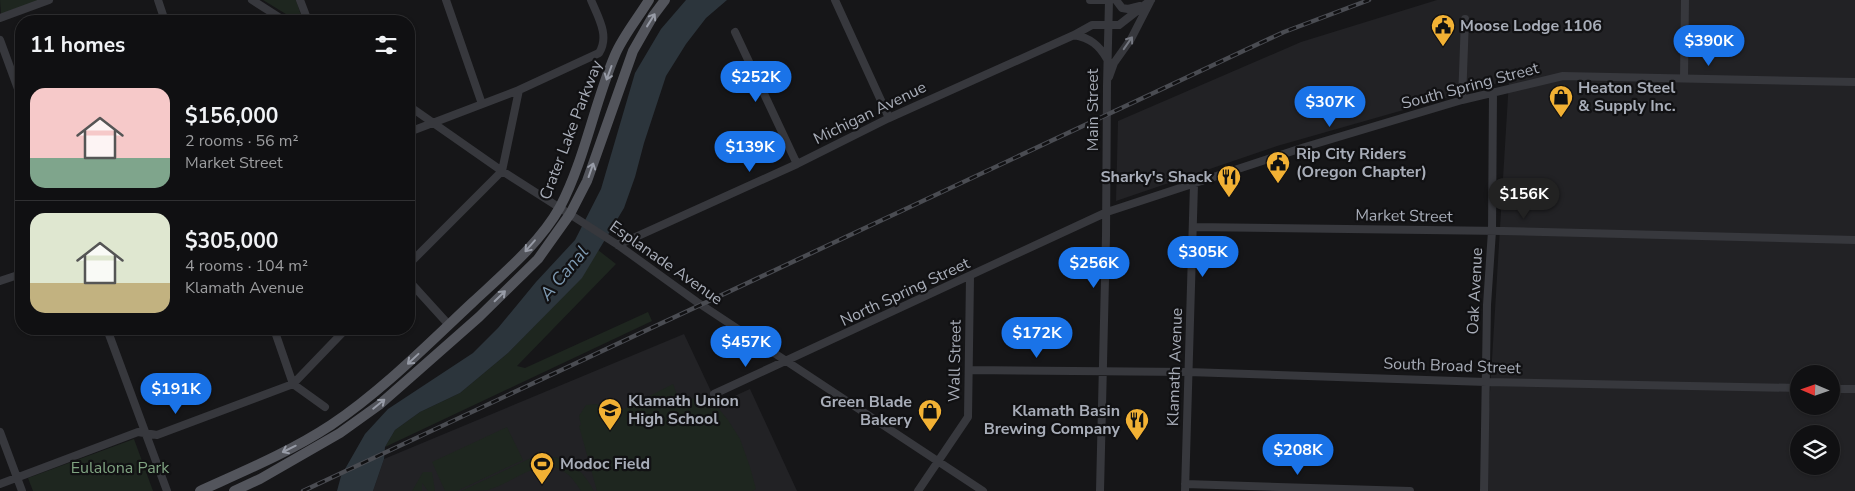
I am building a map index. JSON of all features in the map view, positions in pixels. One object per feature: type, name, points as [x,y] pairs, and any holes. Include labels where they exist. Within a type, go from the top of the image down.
[{"type":"main road","name":"Crater Lake Parkway","points":[[200,491],[300,444],[332,424],[372,394],[515,263],[546,228],[559,207],[573,178],[616,53],[649,0]]},
{"type":"main road","name":"Crater Lake Parkway","points":[[234,491],[312,450],[340,433],[379,404],[479,317],[538,259],[570,214],[587,181],[633,51],[653,16],[665,0]]},
{"type":"main road","points":[[215,491],[246,470]]},
{"type":"street","points":[[0,18],[49,0]]},
{"type":"street","points":[[158,0],[163,15]]},
{"type":"street","points":[[252,0],[276,15]]},
{"type":"street","points":[[300,0],[306,15]]},
{"type":"street","points":[[446,0],[482,104]]},
{"type":"street","points":[[415,130],[519,90],[599,53],[604,45],[604,34],[591,0]]},
{"type":"street","points":[[835,0],[889,118]]},
{"type":"street","points":[[1090,0],[1109,0]]},
{"type":"street","name":"Main Street","points":[[1100,491],[1107,212],[1109,0]]},
{"type":"street","points":[[1116,0],[1122,8],[1128,9],[1135,8],[1151,0]]},
{"type":"street","points":[[1107,86],[1114,63],[1131,39],[1151,0]]},
{"type":"street","name":"Michigan Avenue","points":[[618,245],[797,164],[889,118],[1074,36],[1092,25],[1119,25],[1151,0]]},
{"type":"street","points":[[1684,78],[1685,0]]},
{"type":"street","points":[[1462,100],[1464,19]]},
{"type":"street","points":[[735,32],[797,164]]},
{"type":"street","points":[[1074,36],[1092,41],[1101,48],[1107,61]]},
{"type":"street","points":[[0,40],[15,81]]},
{"type":"street","name":"South Spring Street","points":[[1107,212],[1305,147],[1462,100],[1563,76],[1855,82]]},
{"type":"street","points":[[415,258],[502,171],[519,90]]},
{"type":"street","name":"Oak Avenue","points":[[1484,491],[1487,305],[1492,231],[1493,92]]},
{"type":"street","name":"Esplanade Avenue","points":[[415,110],[502,171],[618,245],[698,302],[982,491]]},
{"type":"street","name":"Klamath Avenue","points":[[1185,488],[1194,184]]},
{"type":"street","name":"North Spring Street","points":[[714,394],[787,362],[1107,212]]},
{"type":"street","name":"Market Street","points":[[1193,228],[1492,231],[1855,240]]},
{"type":"street","points":[[0,282],[15,276]]},
{"type":"street","name":"Wall Street","points":[[918,491],[968,417],[970,277]]},
{"type":"street","points":[[415,288],[449,325]]},
{"type":"street","points":[[109,335],[167,491]]},
{"type":"street","points":[[276,335],[293,384],[325,407]]},
{"type":"street","points":[[0,484],[138,432],[157,435],[293,384],[340,335]]},
{"type":"street","name":"South Broad Street","points":[[970,370],[1188,372],[1486,382],[1790,388]]},
{"type":"street","points":[[1840,389],[1855,390]]},
{"type":"street","points":[[0,432],[22,491]]},
{"type":"street","points":[[1185,488],[1410,491]]},
{"type":"shaded area","points":[[1437,0],[1855,0],[1855,491],[1484,491],[1509,80],[1277,146],[1116,201],[1118,121],[1301,42]]},
{"type":"shaded area","name":"Klamath Union High School","points":[[684,334],[717,404],[750,389],[797,491],[373,491],[384,459]]},
{"type":"green space","points":[[0,0],[40,0],[1,14]]},
{"type":"green space","points":[[263,0],[296,0],[301,15],[287,15]]},
{"type":"green space","points":[[598,250],[616,264],[517,366],[525,368],[648,312],[652,321],[385,447],[395,430],[420,412],[460,393],[508,353],[581,278]]},
{"type":"green space","points":[[673,384],[677,395],[714,403],[728,420],[740,439],[756,489],[752,491],[597,491],[579,426],[581,425],[579,416],[586,405],[597,404],[624,409]]},
{"type":"green space","points":[[507,427],[523,460],[457,491],[445,491],[432,462]]},
{"type":"green space","name":"Eulalona Park","points":[[134,439],[153,491],[33,491],[28,478]]},
{"type":"green space","points":[[544,456],[560,459],[574,466],[590,483],[594,491],[581,491],[570,477],[560,469],[549,467],[537,468],[488,490],[461,491],[531,458]]},
{"type":"green space","points":[[423,472],[432,472],[435,491],[428,491],[422,483],[422,491],[412,491]]},
{"type":"water","name":"A Canal","points":[[686,0],[727,0],[706,18],[686,44],[666,76],[624,208],[582,278],[508,353],[460,393],[420,412],[395,430],[385,447],[384,459],[373,491],[337,491],[341,476],[365,434],[388,409],[473,353],[498,328],[536,282],[575,240],[601,189],[635,73],[661,29]]},
{"type":"railway","points":[[303,491],[1284,32],[1369,0]]},
{"type":"place","name":"Moose Lodge 1106","points":[[1443,47]]},
{"type":"place","name":"Heaton Steel & Supply Inc.","points":[[1561,118]]},
{"type":"place","name":"Rip City Riders (Oregon Chapter)","points":[[1278,184]]},
{"type":"place","name":"Sharky's Shack","points":[[1229,198]]},
{"type":"place","name":"Klamath Union High School","points":[[610,431]]},
{"type":"place","name":"Green Blade Bakery","points":[[930,432]]},
{"type":"place","name":"Klamath Basin Brewing Company","points":[[1137,441]]},
{"type":"place","name":"Modoc Field","points":[[542,485]]}]
